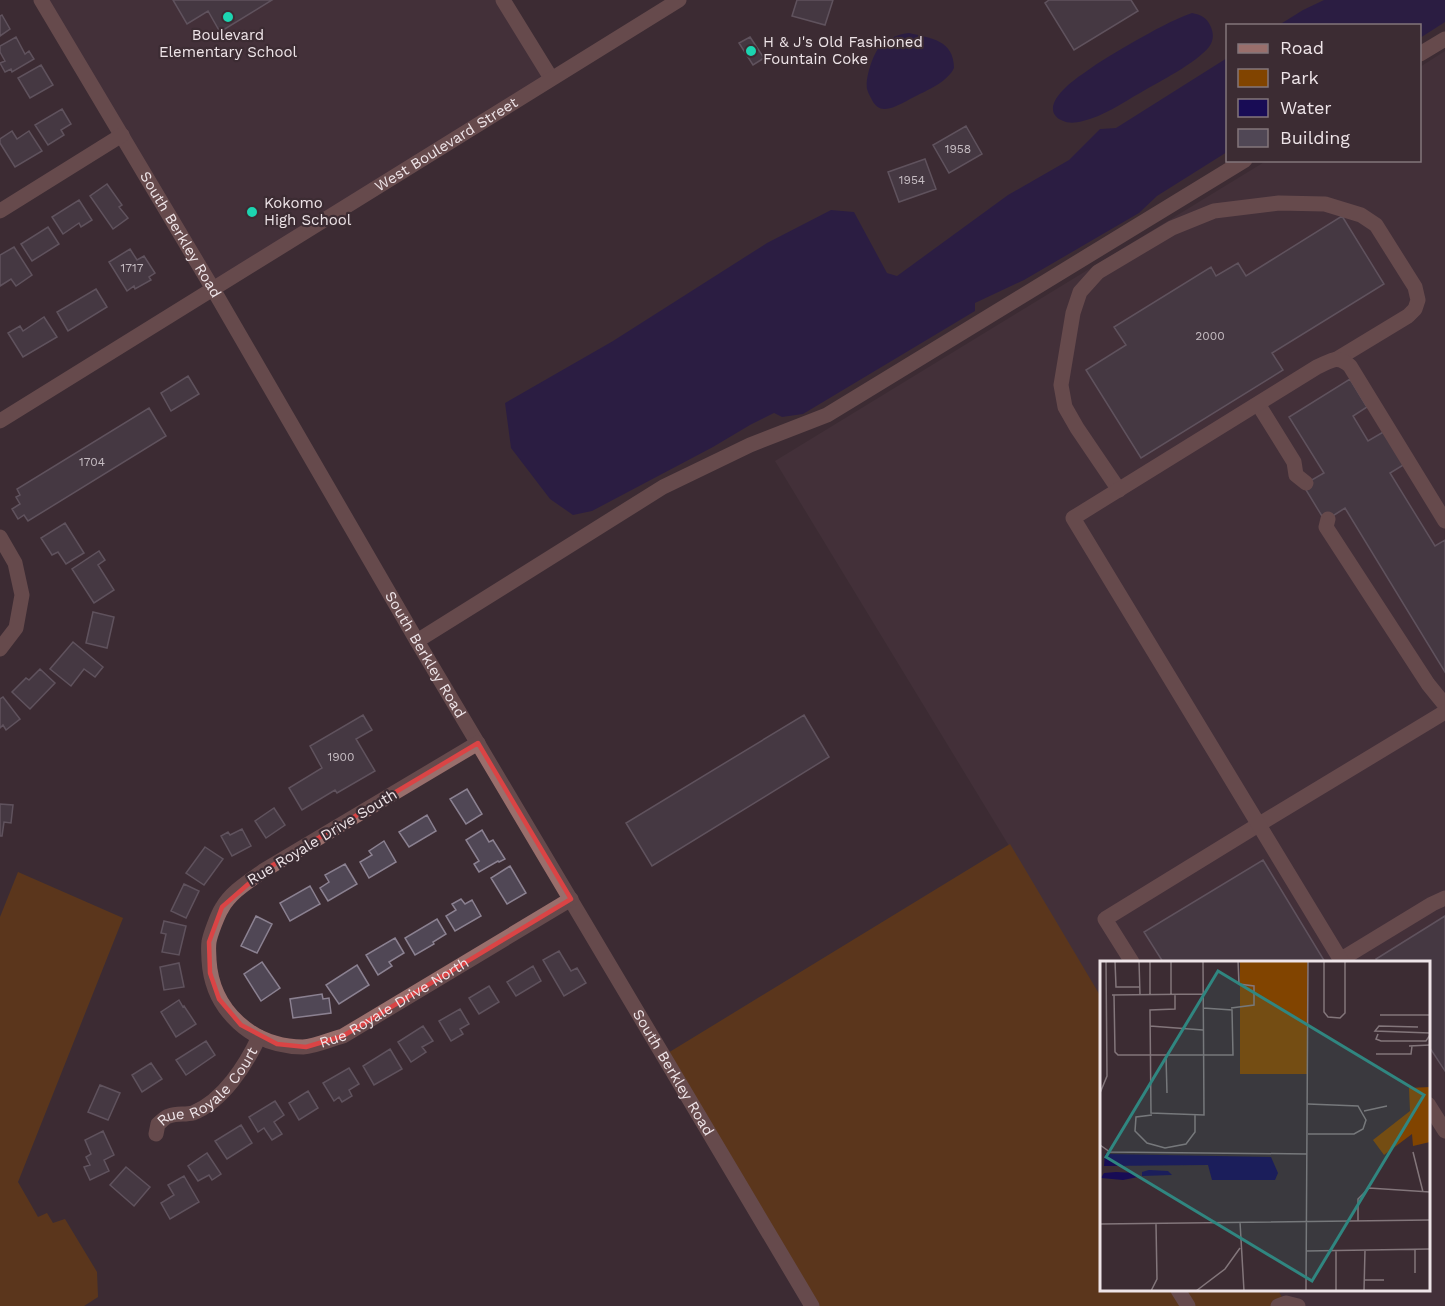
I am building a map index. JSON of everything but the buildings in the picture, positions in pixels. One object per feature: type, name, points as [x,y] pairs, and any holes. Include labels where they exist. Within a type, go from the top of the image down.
[{"type":"street","name":"South Berkley Road","points":[[41,0],[213,289],[417,641],[813,1306]]},
{"type":"street","points":[[503,0],[552,78]]},
{"type":"street","name":"West Boulevard Street","points":[[0,421],[679,0]]},
{"type":"street","points":[[1421,53],[1445,39]]},
{"type":"street","points":[[0,211],[122,135]]},
{"type":"street","points":[[417,641],[663,487],[750,445],[827,415],[1242,162]]},
{"type":"street","points":[[1119,490],[1065,407],[1061,385],[1073,313],[1080,292],[1098,272],[1172,228],[1214,211],[1278,202],[1325,204],[1361,215],[1376,225],[1415,287],[1418,300],[1415,309],[1408,316],[1337,359],[1317,368],[1119,490],[1073,518],[1341,961],[1445,898]]},
{"type":"street","points":[[1337,359],[1343,360],[1350,366],[1445,521]]},
{"type":"street","points":[[1258,404],[1294,462],[1296,475],[1306,483]]},
{"type":"street","points":[[1328,519],[1326,527],[1428,684],[1445,705]]},
{"type":"street","points":[[0,537],[15,564],[22,595],[16,628],[0,650]]},
{"type":"street","points":[[1131,961],[1106,919],[1445,712]]},
{"type":"street","name":"Rue Royale Drive South","points":[[219,999],[210,973],[208,942],[222,907],[238,889],[262,872],[478,743]]},
{"type":"street","name":"Rue Royale Drive North","points":[[219,999],[251,1034],[277,1044],[306,1047],[343,1035],[571,899]]},
{"type":"street","name":"Rue Royale Court","points":[[156,1134],[158,1124],[168,1116],[192,1113],[216,1099],[250,1056],[259,1037]]},
{"type":"street","points":[[1430,1107],[1445,1131]]},
{"type":"street","points":[[1179,1291],[1188,1306]]},
{"type":"street","points":[[1278,1306],[1286,1304],[1298,1306]]},
{"type":"highlighted area","points":[[478,743],[571,899],[343,1036],[306,1047],[277,1044],[241,1025],[219,999],[210,973],[209,942],[222,907],[263,871]]},
{"type":"shaded area","name":"Kokomo High School","points":[[41,0],[503,0],[551,78],[213,289]]},
{"type":"shaded area","points":[[1445,51],[1445,1306],[1287,1306],[1279,1291],[1430,1291],[1430,961],[1100,961],[1100,995],[775,461],[1264,162],[1421,162],[1421,66]]},
{"type":"green space","points":[[1010,844],[1100,995],[1100,1291],[1279,1291],[1287,1306],[812,1306],[663,1056]]},
{"type":"green space","points":[[18,872],[123,918],[18,1182],[38,1217],[47,1213],[53,1223],[65,1219],[97,1272],[98,1297],[84,1306],[0,1306],[0,917]]},
{"type":"water","points":[[1324,0],[1445,0],[1445,22],[1421,37],[1421,24],[1281,24]]},
{"type":"water","points":[[1192,13],[1207,20],[1213,34],[1209,47],[1195,60],[1098,116],[1072,123],[1061,120],[1055,115],[1053,108],[1059,94],[1079,76],[1135,41]]},
{"type":"water","points":[[909,33],[933,39],[946,46],[953,59],[954,68],[943,81],[896,106],[888,109],[876,106],[867,89],[872,60],[883,43],[901,34]]},
{"type":"water","points":[[1226,59],[1226,153],[1157,196],[1139,213],[1024,280],[975,303],[975,311],[803,414],[782,417],[774,413],[592,511],[573,515],[550,499],[511,448],[505,403],[613,341],[767,243],[831,210],[854,212],[887,273],[897,276],[1008,195],[1069,160],[1100,129],[1116,128]]},
{"type":"place","name":"Boulevard Elementary School","points":[[228,17]]},
{"type":"place","name":"H & J's Old Fashioned Fountain Coke","points":[[751,51]]},
{"type":"place","name":"Kokomo High School","points":[[252,212]]}]
